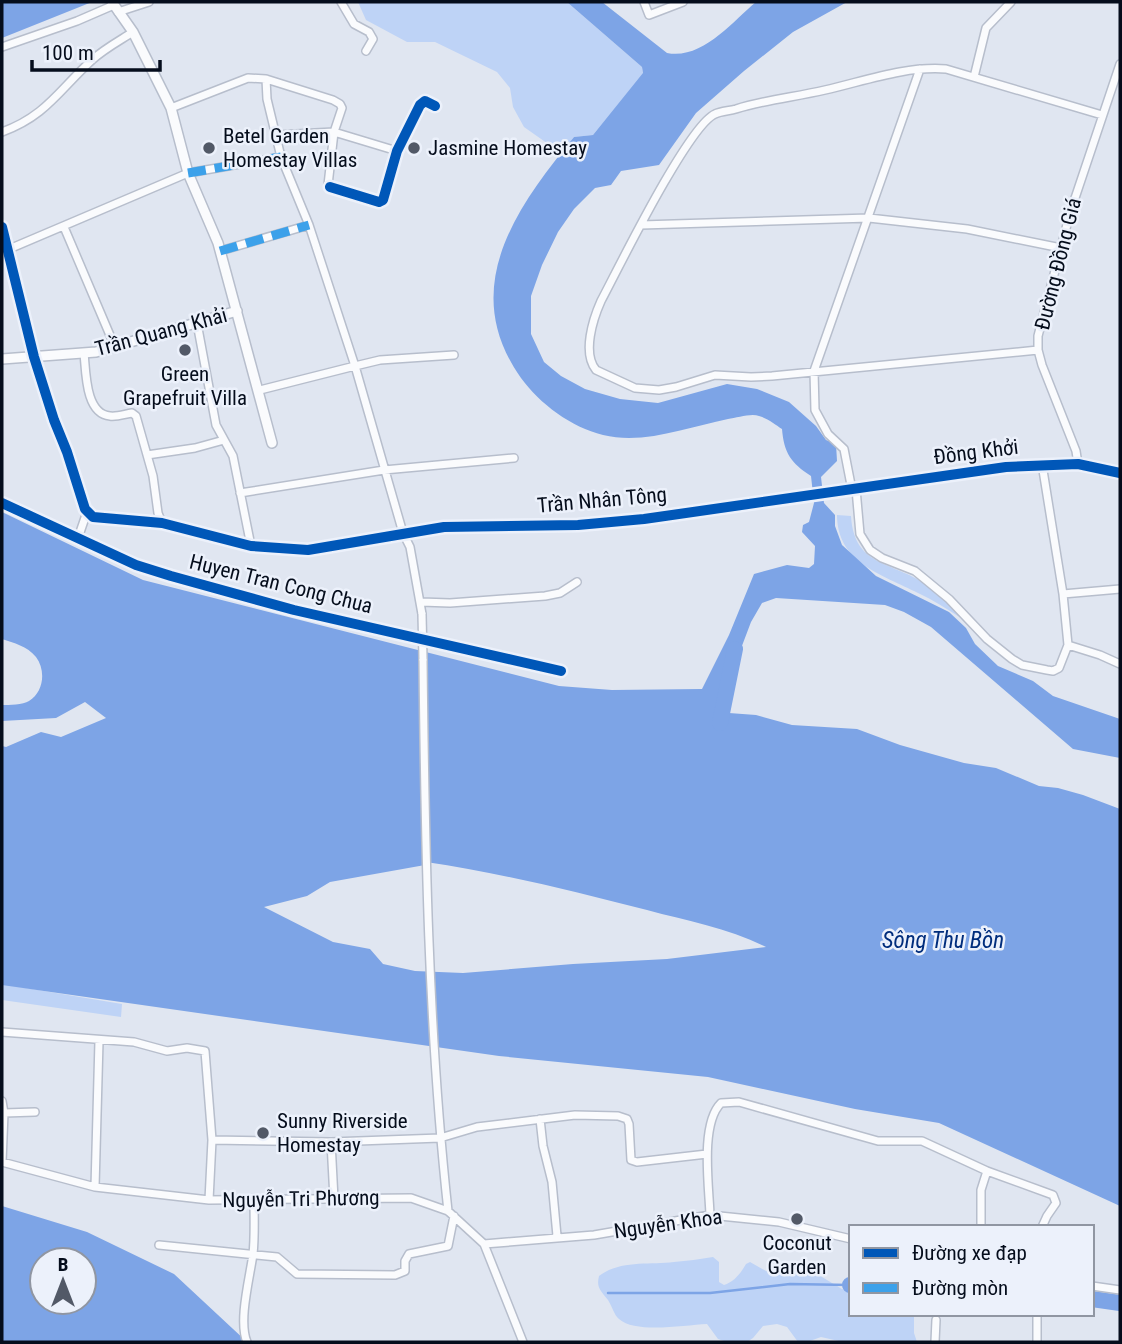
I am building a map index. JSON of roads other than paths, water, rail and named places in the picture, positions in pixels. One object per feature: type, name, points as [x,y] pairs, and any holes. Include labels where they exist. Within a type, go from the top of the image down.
[{"type":"street","points":[[2,47],[115,6],[149,2]]},
{"type":"street","points":[[341,2],[354,24],[369,32],[373,39],[366,51]]},
{"type":"street","points":[[644,2],[649,15],[683,2]]},
{"type":"street","points":[[974,77],[986,28],[1011,2]]},
{"type":"street","points":[[115,6],[133,32],[171,108],[188,173],[220,251],[260,390],[272,443]]},
{"type":"street","points":[[2,132],[45,109],[95,57],[133,32]]},
{"type":"street","name":"Đường Đồng Giá","points":[[1079,464],[1038,350],[1038,336],[1081,176],[1120,67]]},
{"type":"street","points":[[920,69],[814,371],[815,410],[828,434],[844,449],[854,490],[860,534],[870,550],[882,558],[915,571],[949,599],[987,639],[1012,659],[1022,665],[1054,671],[1059,668],[1068,645],[1063,594],[1042,464]]},
{"type":"street","points":[[1038,350],[751,377],[715,375],[659,390],[635,388],[596,370],[591,352],[594,317],[641,225],[683,152],[707,118],[717,113],[751,103],[920,69],[946,69],[1102,116]]},
{"type":"street","points":[[171,108],[248,78],[266,79],[340,104],[342,108],[334,132],[328,185],[379,202],[385,197],[397,151],[419,105],[425,101],[435,106]]},
{"type":"street","points":[[159,1245],[281,1258],[297,1274],[398,1274],[405,1271],[405,1261],[409,1254],[449,1245],[451,1214],[440,1138],[425,864],[421,603],[410,547],[403,533],[355,366],[309,225],[281,157],[267,99],[266,79]]},
{"type":"street","points":[[276,135],[334,132],[397,151]]},
{"type":"street","points":[[5,251],[188,173],[281,157]]},
{"type":"street","points":[[641,225],[869,218],[967,229],[1061,248]]},
{"type":"street","points":[[220,251],[309,225]]},
{"type":"street","points":[[64,226],[115,347]]},
{"type":"street","points":[[2,228],[5,251],[34,358],[87,512],[78,538]]},
{"type":"street","name":"Trần Quang Khải","points":[[2,359],[84,353],[115,347],[237,311]]},
{"type":"street","points":[[197,323],[216,425],[233,456],[251,546]]},
{"type":"street","points":[[84,353],[89,399],[106,416],[134,414],[147,456],[162,523]]},
{"type":"street","points":[[260,390],[380,360],[454,355]]},
{"type":"street","points":[[147,456],[225,440]]},
{"type":"street","points":[[240,493],[384,470],[514,458]]},
{"type":"street","name":"Đồng Khởi","points":[[836,492],[979,469],[1042,464],[1079,464],[1120,473]]},
{"type":"street","name":"Trần Nhân Tông","points":[[87,512],[93,517],[162,523],[251,546],[308,550],[444,527],[613,522],[836,492]]},
{"type":"street","name":"Huyen Tran Cong Chua","points":[[2,503],[136,565],[294,610],[561,671]]},
{"type":"street","points":[[421,603],[545,596],[560,593],[577,582]]},
{"type":"street","points":[[1063,594],[1120,589]]},
{"type":"street","points":[[1068,645],[1120,664]]},
{"type":"street","points":[[2,1032],[134,1042],[167,1051],[187,1048],[205,1051],[212,1140],[209,1200]]},
{"type":"street","points":[[95,1187],[99,1041]]},
{"type":"street","points":[[2,1101],[2,1162]]},
{"type":"street","points":[[710,1215],[707,1154],[714,1112],[722,1103],[739,1102],[878,1141],[922,1141],[987,1171],[1053,1195],[1056,1203],[1043,1225]]},
{"type":"street","points":[[4,1113],[35,1112]]},
{"type":"street","points":[[212,1140],[331,1142],[440,1138],[477,1127],[575,1115],[624,1117],[629,1124],[631,1160],[637,1162],[707,1154]]},
{"type":"street","points":[[540,1119],[543,1146],[552,1182],[557,1236]]},
{"type":"street","points":[[331,1142],[334,1199]]},
{"type":"street","name":"Nguyễn Tri Phương","points":[[2,1162],[95,1187],[209,1200],[411,1198],[451,1214],[484,1244],[523,1342]]},
{"type":"street","points":[[981,1225],[981,1190],[987,1171]]},
{"type":"street","points":[[247,1342],[244,1334],[246,1293],[253,1253],[254,1198]]},
{"type":"street","name":"Nguyễn Khoa","points":[[484,1244],[594,1235],[710,1215],[779,1222],[849,1239]]},
{"type":"street","points":[[1094,1286],[1120,1290]]},
{"type":"street","points":[[1037,1316],[1037,1342]]},
{"type":"street","points":[[935,1342],[936,1320]]},
{"type":"water","points":[[92,2],[2,38],[2,3]]},
{"type":"water","name":"Sông Thu Bồn","points":[[567,2],[602,2],[667,53],[680,54],[692,51],[716,38],[756,2],[847,2],[793,32],[744,71],[696,113],[659,165],[621,171],[611,185],[595,188],[574,209],[558,232],[531,296],[531,334],[544,362],[561,376],[585,389],[620,399],[658,403],[727,384],[757,389],[789,402],[816,426],[826,440],[836,444],[837,461],[821,477],[824,503],[835,515],[835,526],[842,545],[876,576],[949,612],[966,628],[975,644],[998,666],[1033,681],[1053,696],[1120,719],[1120,758],[1073,749],[931,627],[904,612],[885,605],[776,598],[762,603],[751,622],[737,659],[721,686],[720,697],[729,713],[756,715],[792,725],[857,729],[900,745],[964,763],[996,768],[1039,786],[1083,795],[1120,809],[1120,1206],[939,1123],[855,1109],[708,1077],[499,1056],[2,985],[2,746],[6,747],[41,732],[61,737],[106,718],[85,702],[56,718],[2,721],[2,705],[29,701],[38,692],[42,674],[39,662],[29,650],[2,639],[2,512],[143,580],[559,686],[612,690],[702,689],[729,635],[754,574],[787,565],[809,568],[814,564],[815,546],[802,532],[803,525],[809,522],[814,503],[811,476],[790,457],[782,429],[765,418],[752,415],[650,436],[619,438],[603,435],[568,420],[537,397],[521,378],[503,345],[494,313],[495,282],[502,251],[515,221],[552,164],[574,137],[593,135],[643,73],[642,67]],"holes":[[[426,862],[592,896],[723,930],[766,947],[667,959],[463,973],[415,971],[383,964],[370,949],[333,942],[264,907],[307,896],[330,882],[425,865]]]},
{"type":"water","points":[[2,1206],[87,1232],[174,1274],[247,1342],[2,1342]]},
{"type":"waterway","points":[[720,723],[735,649]]},
{"type":"waterway","points":[[608,1293],[710,1293],[790,1284],[849,1285]]},
{"type":"waterway","points":[[1094,1299],[1120,1303]]},
{"type":"place","name":"Betel Garden Homestay Villas","points":[[209,148]]},
{"type":"place","name":"Jasmine Homestay","points":[[414,148]]},
{"type":"place","name":"Green Grapefruit Villa","points":[[185,350]]},
{"type":"place","name":"Sunny Riverside Homestay","points":[[263,1133]]},
{"type":"place","name":"Coconut Garden","points":[[797,1219]]}]
